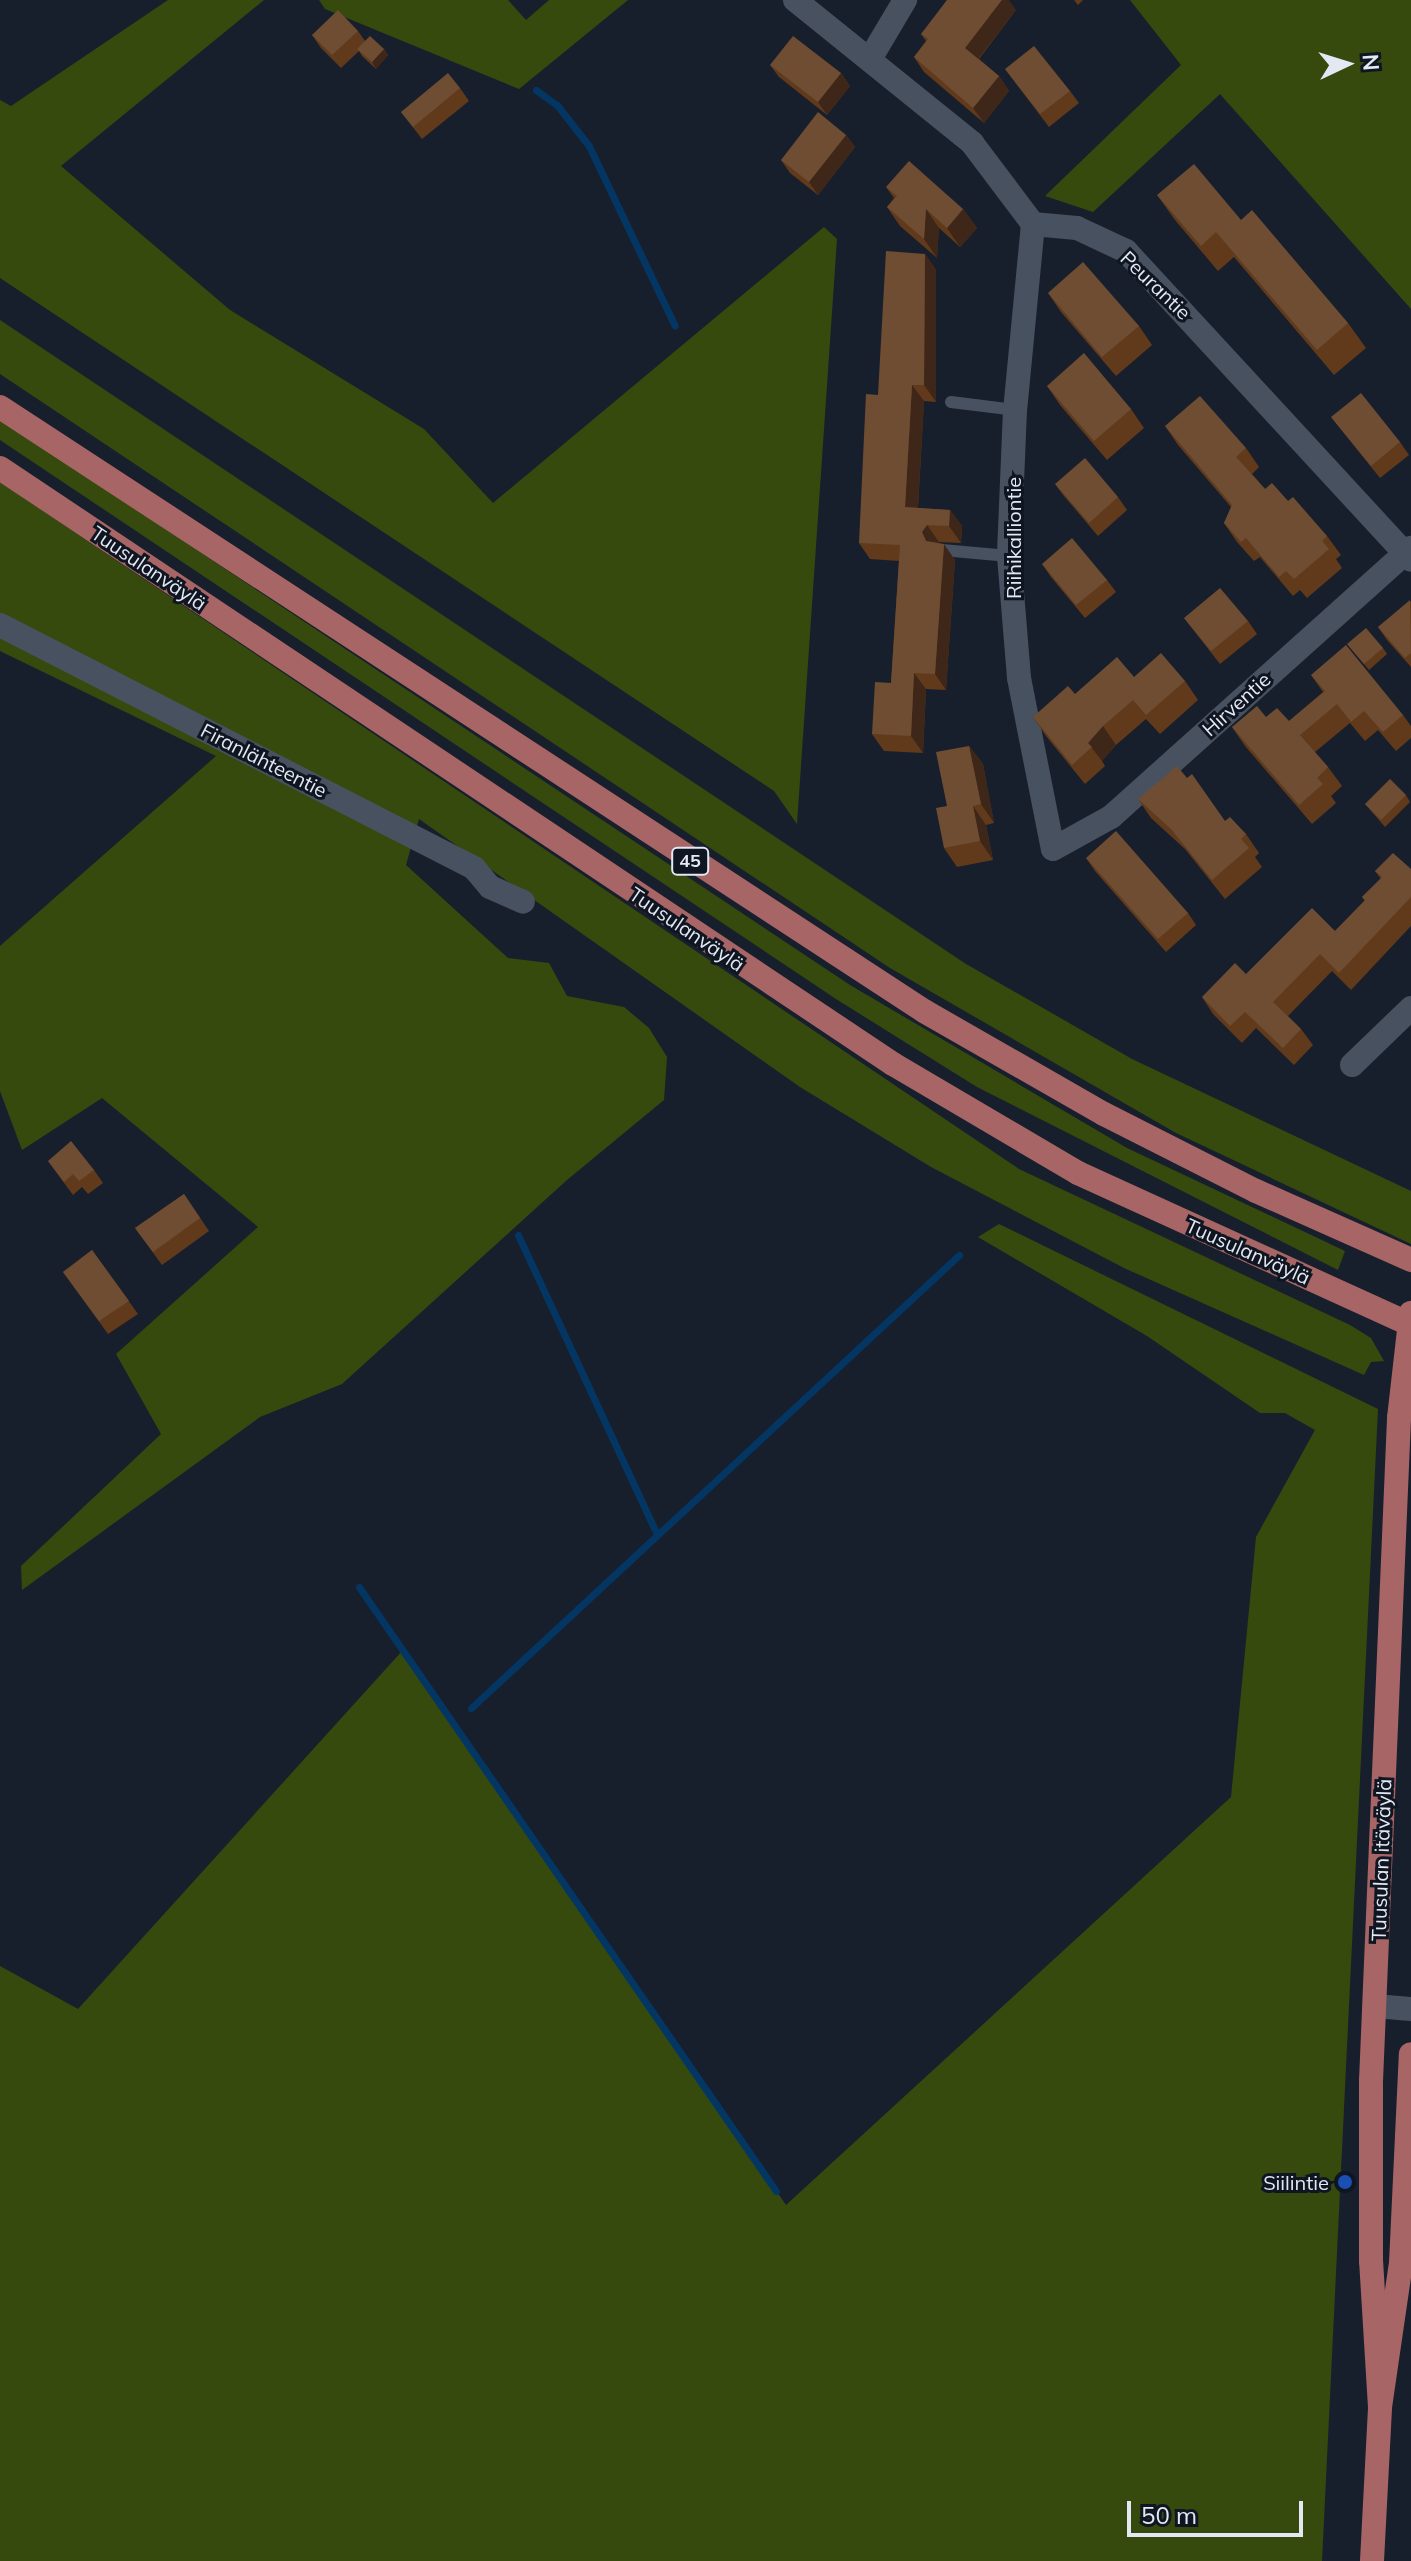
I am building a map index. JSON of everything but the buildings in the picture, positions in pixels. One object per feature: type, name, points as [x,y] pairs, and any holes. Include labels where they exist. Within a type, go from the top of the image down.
[{"type":"main road","name":"45","points":[[0,407],[924,1011],[1104,1114],[1256,1191],[1411,1260]]},
{"type":"main road","name":"Tuusulanväylä","points":[[0,468],[893,1064],[1078,1173],[1410,1320]]},
{"type":"main road","name":"Tuusulan itäväylä","points":[[1380,2407],[1371,2261],[1375,2006],[1410,1320]]},
{"type":"main road","name":"Tuusulan itäväylä","points":[[1372,2561],[1380,2407],[1401,2263],[1411,2054]]},
{"type":"street","points":[[795,0],[972,143],[1033,224]]},
{"type":"street","points":[[870,59],[905,0]]},
{"type":"street","name":"Riihikalliontie","points":[[1033,224],[1015,410],[1009,556],[1019,678],[1053,849]]},
{"type":"street","name":"Peurantie","points":[[1033,224],[1077,228],[1126,251],[1409,554]]},
{"type":"street","name":"Hirventie","points":[[1053,849],[1111,817],[1409,554]]},
{"type":"street","name":"Firanlähteentie","points":[[0,625],[474,868],[490,887],[523,902]]},
{"type":"street","points":[[1352,1065],[1411,1008]]},
{"type":"street","points":[[1375,2006],[1411,2009]]},
{"type":"lane","points":[[951,402],[1015,410]]},
{"type":"lane","points":[[942,550],[1009,556]]},
{"type":"green space","points":[[168,0],[264,0],[61,166],[230,310],[424,429],[493,503],[824,227],[837,239],[797,824],[774,791],[0,278],[0,100],[11,106]]},
{"type":"green space","points":[[319,0],[508,0],[526,20],[549,0],[628,0],[519,89],[325,9]]},
{"type":"green space","points":[[1130,0],[1411,0],[1411,309],[1220,94],[1093,212],[1045,196],[1181,65]]},
{"type":"green space","points":[[0,320],[966,964],[1132,1059],[1411,1191],[1411,1244],[1176,1133],[890,968],[0,374]]},
{"type":"green space","points":[[0,419],[850,985],[1127,1148],[1345,1251],[1338,1270],[977,1087],[836,999],[0,440]]},
{"type":"green space","points":[[0,482],[1019,1169],[1350,1325],[1371,1338],[1384,1361],[1371,1362],[1364,1375],[1124,1268],[931,1167],[800,1087],[419,819],[406,865],[508,958],[549,963],[567,996],[624,1007],[649,1028],[667,1057],[664,1100],[567,1180],[342,1384],[260,1417],[22,1590],[21,1566],[161,1434],[116,1354],[258,1227],[102,1098],[22,1150],[0,1091],[0,946],[216,756],[0,651]]},
{"type":"green space","points":[[999,1224],[1378,1409],[1322,2561],[0,2561],[0,1966],[78,2009],[403,1650],[786,2205],[1231,1797],[1256,1537],[1315,1430],[1285,1413],[1260,1413],[1147,1336],[978,1237]]},
{"type":"waterway","points":[[536,90],[557,105],[589,146],[675,326]]},
{"type":"waterway","points":[[518,1235],[656,1532]]},
{"type":"waterway","points":[[471,1708],[959,1255]]},
{"type":"waterway","points":[[359,1587],[776,2191]]},
{"type":"place","name":"Siilintie","points":[[1345,2182]]}]
